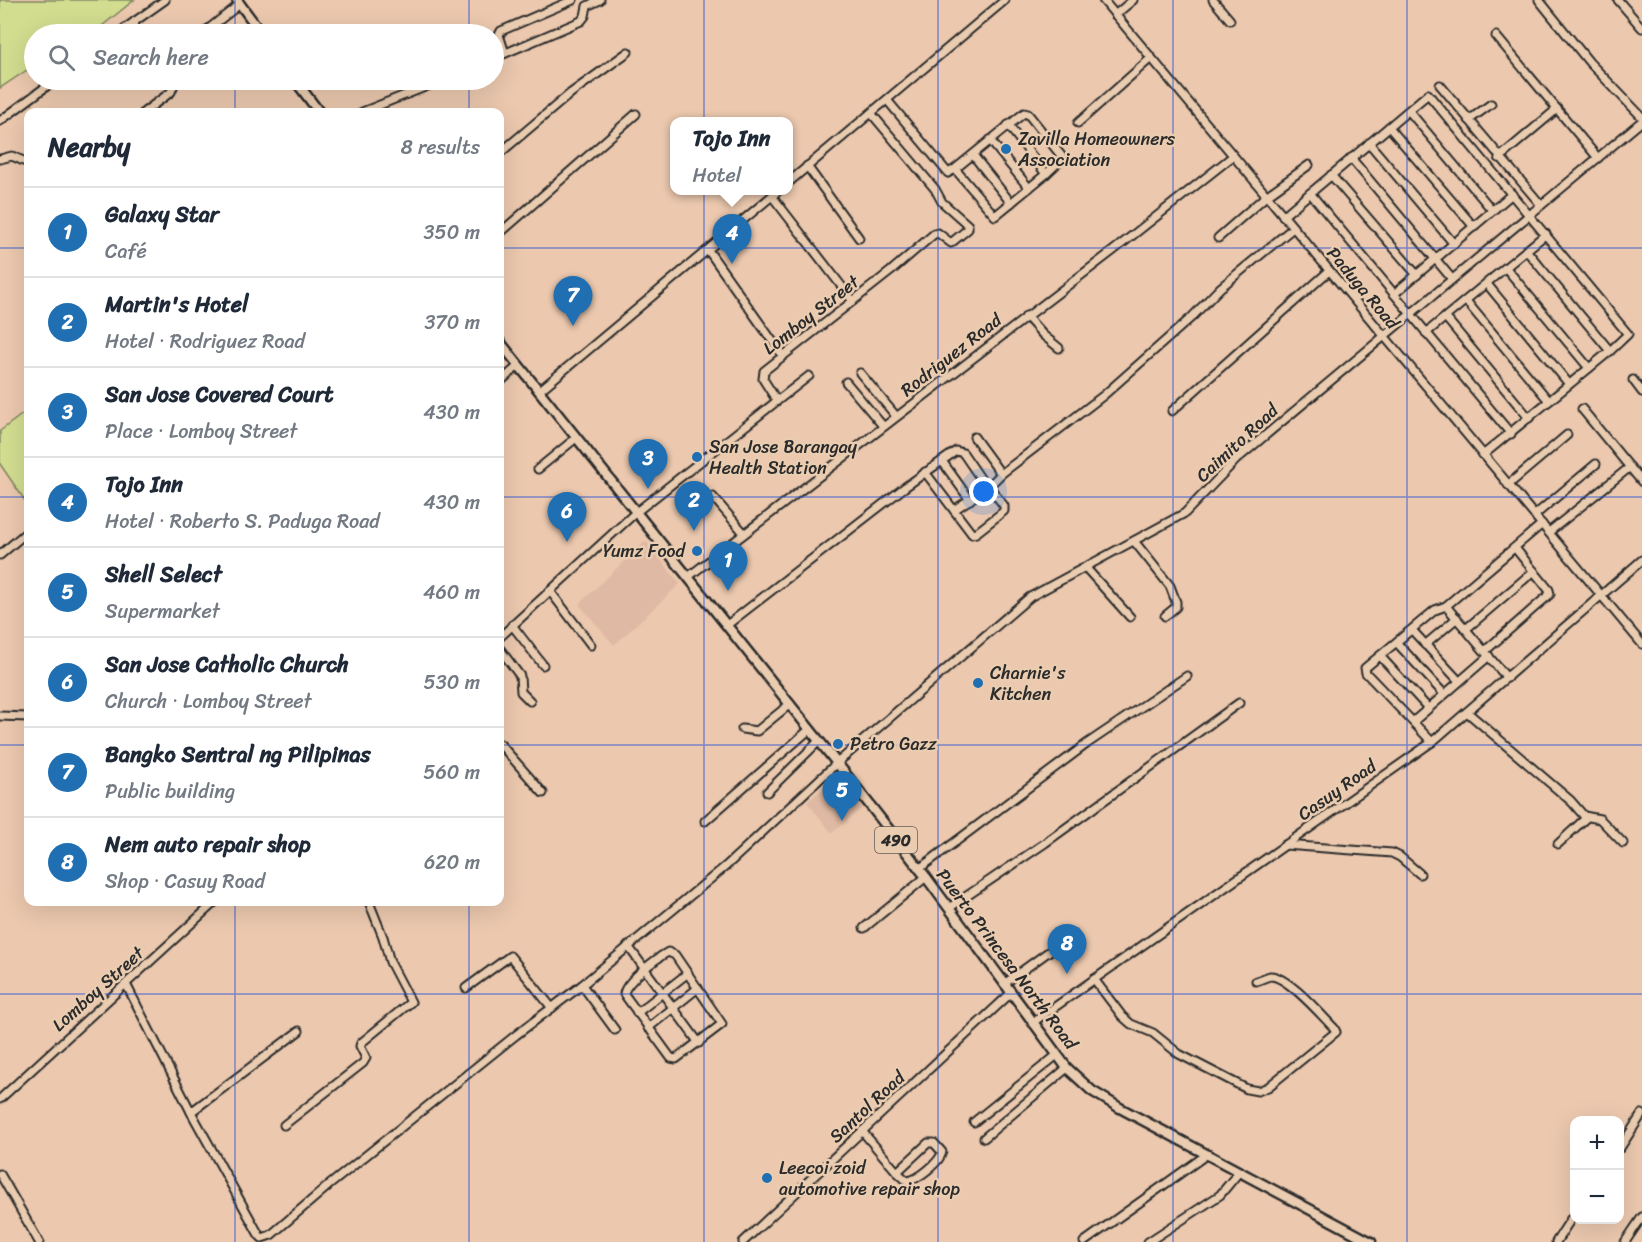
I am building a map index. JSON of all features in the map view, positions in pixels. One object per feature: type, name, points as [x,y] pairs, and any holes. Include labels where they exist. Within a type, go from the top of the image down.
[{"type":"main road","points":[[238,2],[254,24]]},
{"type":"main road","points":[[302,90],[316,108]]},
{"type":"main road","name":"Puerto Princesa North Road","points":[[504,347],[634,513],[837,763],[926,877],[1067,1068],[1106,1100],[1369,1242]]},
{"type":"street","points":[[131,24],[165,0]]},
{"type":"street","points":[[504,30],[573,0]]},
{"type":"street","points":[[504,50],[505,53],[581,21],[585,16],[585,3],[600,0]]},
{"type":"street","points":[[793,178],[1005,0]]},
{"type":"street","name":"Paduga Road","points":[[1103,0],[1642,644]]},
{"type":"street","points":[[1115,15],[1133,0]]},
{"type":"street","points":[[1214,0],[1230,20]]},
{"type":"street","points":[[1539,0],[1603,77],[1642,119]]},
{"type":"street","points":[[1618,0],[1642,28]]},
{"type":"street","points":[[213,24],[238,2]]},
{"type":"street","points":[[1496,36],[1598,158]]},
{"type":"street","points":[[504,150],[571,93],[628,52]]},
{"type":"street","points":[[1078,123],[1151,58]]},
{"type":"street","points":[[1440,85],[1499,158],[1541,205]]},
{"type":"street","points":[[0,121],[42,90]]},
{"type":"street","points":[[149,108],[172,90]]},
{"type":"street","points":[[372,108],[418,90]]},
{"type":"street","points":[[1283,216],[1428,94],[1530,214],[1627,332],[1626,336],[1610,351],[1483,455]]},
{"type":"street","points":[[1437,105],[1451,98]]},
{"type":"street","points":[[887,100],[945,171],[950,173],[1026,112],[1062,156],[1061,162],[996,216],[955,170]]},
{"type":"street","points":[[1469,120],[1491,104]]},
{"type":"street","points":[[1499,158],[1557,109]]},
{"type":"street","points":[[1409,111],[1492,210]]},
{"type":"street","name":"Lomboy Street","points":[[777,401],[762,376],[764,371],[934,234],[938,233],[951,243],[968,229],[968,225],[942,202],[935,189],[871,113]]},
{"type":"street","points":[[504,230],[636,114]]},
{"type":"street","name":"Caimito Road","points":[[260,1240],[271,1235],[328,1186],[582,985],[726,866],[837,763],[1030,597],[1189,510],[1233,462],[1642,119]]},
{"type":"street","points":[[1008,125],[1046,174]]},
{"type":"street","points":[[1389,127],[1474,227]]},
{"type":"street","points":[[990,140],[1029,188]]},
{"type":"street","points":[[1369,143],[1454,244]]},
{"type":"street","points":[[973,155],[1011,203]]},
{"type":"street","points":[[0,159],[12,156],[24,161]]},
{"type":"street","name":"Rodriguez Road","points":[[687,577],[1233,156]]},
{"type":"street","points":[[1351,158],[1452,279]]},
{"type":"street","points":[[1218,238],[1266,196],[1309,165]]},
{"type":"street","points":[[807,166],[859,238]]},
{"type":"street","points":[[1331,175],[1417,275]]},
{"type":"street","points":[[1310,193],[1510,434]]},
{"type":"street","points":[[1394,294],[1512,194]]},
{"type":"street","points":[[539,391],[774,195]]},
{"type":"street","points":[[777,195],[853,301]]},
{"type":"street","points":[[954,510],[988,487],[1001,474],[1104,395],[1193,316],[1220,288],[1293,228]]},
{"type":"street","points":[[1426,333],[1546,234]]},
{"type":"street","points":[[708,250],[783,356]]},
{"type":"street","points":[[1526,250],[1610,351]]},
{"type":"street","points":[[1506,268],[1589,368]]},
{"type":"street","points":[[1172,411],[1329,271]]},
{"type":"street","points":[[1487,284],[1569,384]]},
{"type":"street","points":[[1466,301],[1549,400]]},
{"type":"street","points":[[1026,316],[1043,335],[1059,348]]},
{"type":"street","points":[[1446,318],[1529,418]]},
{"type":"street","points":[[504,378],[518,366]]},
{"type":"street","points":[[860,373],[896,416]]},
{"type":"street","points":[[504,633],[634,513],[809,376]]},
{"type":"street","points":[[1633,380],[1642,392]]},
{"type":"street","points":[[846,382],[883,426]]},
{"type":"street","points":[[1581,409],[1642,482]]},
{"type":"street","points":[[1508,484],[1567,435]]},
{"type":"street","points":[[975,437],[1001,474]]},
{"type":"street","points":[[538,469],[576,438]]},
{"type":"street","points":[[728,626],[926,472],[956,451],[961,451],[1005,508],[1003,513],[976,533],[971,533],[926,472]]},
{"type":"street","points":[[942,461],[970,500]]},
{"type":"street","points":[[1535,515],[1596,464]]},
{"type":"street","points":[[1549,532],[1630,467]]},
{"type":"street","points":[[713,497],[744,533]]},
{"type":"street","points":[[1432,742],[1365,671],[1365,668],[1437,608],[1446,606],[1542,524]]},
{"type":"street","points":[[0,555],[24,534]]},
{"type":"street","points":[[1134,542],[1172,588],[1176,607],[1165,616]]},
{"type":"street","points":[[1414,721],[1550,594],[1515,548]]},
{"type":"street","name":"Casuy Road","points":[[1032,1023],[1432,742],[1642,560]]},
{"type":"street","points":[[1085,567],[1130,617]]},
{"type":"street","points":[[1466,628],[1534,571]]},
{"type":"street","points":[[550,591],[591,645]]},
{"type":"street","points":[[1446,606],[1507,678]]},
{"type":"street","points":[[1425,645],[1457,618]]},
{"type":"street","points":[[512,625],[543,665]]},
{"type":"street","points":[[1412,630],[1459,681]]},
{"type":"street","points":[[1397,643],[1444,694]]},
{"type":"street","points":[[504,654],[520,676],[521,692],[530,701]]},
{"type":"street","points":[[1380,656],[1428,708]]},
{"type":"street","points":[[919,869],[1088,743],[1187,676]]},
{"type":"street","points":[[949,909],[1239,703]]},
{"type":"street","points":[[742,729],[757,730],[790,704]]},
{"type":"street","points":[[1467,712],[1587,817]]},
{"type":"street","points":[[0,716],[24,717]]},
{"type":"street","points":[[705,821],[810,729]]},
{"type":"street","points":[[766,792],[819,741]]},
{"type":"street","points":[[504,749],[543,793]]},
{"type":"street","points":[[1558,844],[1587,817],[1594,816],[1600,819],[1623,843]]},
{"type":"street","points":[[1285,845],[1392,853],[1420,874]]},
{"type":"street","points":[[864,928],[926,877]]},
{"type":"street","name":"Lomboy Street","points":[[0,1099],[211,906]]},
{"type":"street","points":[[284,1125],[363,1063],[366,1058],[360,1046],[361,1043],[411,1002],[390,962],[383,936],[371,906]]},
{"type":"street","points":[[1004,984],[1073,934]]},
{"type":"street","points":[[628,946],[699,1043]]},
{"type":"street","points":[[668,952],[675,955],[722,1024],[673,1060],[626,997],[624,990],[645,969],[668,952]]},
{"type":"street","points":[[466,988],[510,956],[552,1008]]},
{"type":"street","points":[[637,1013],[688,973]]},
{"type":"street","points":[[1094,979],[1122,1016],[1131,1024],[1153,1033],[1179,1054],[1247,1089],[1258,1091],[1268,1087],[1336,1032],[1311,1002],[1275,977],[1256,981]]},
{"type":"street","points":[[126,984],[260,1240]]},
{"type":"street","points":[[582,985],[615,1030]]},
{"type":"street","points":[[648,1028],[698,988]]},
{"type":"street","name":"Santol Road","points":[[743,1242],[750,1239],[1011,993]]},
{"type":"street","points":[[191,1112],[299,1031]]},
{"type":"street","points":[[974,1122],[1056,1055]]},
{"type":"street","points":[[984,1138],[1067,1068]]},
{"type":"street","points":[[1624,1142],[1642,1114]]},
{"type":"street","points":[[862,1131],[897,1172],[905,1181],[911,1181],[937,1160],[942,1152],[934,1142],[928,1143],[897,1172]]},
{"type":"street","points":[[1084,1242],[1206,1155]]},
{"type":"street","points":[[1148,1242],[1220,1195],[1239,1172]]},
{"type":"street","points":[[0,1174],[39,1242]]},
{"type":"street","points":[[1625,1242],[1642,1216]]},
{"type":"street","points":[[1556,1242],[1570,1221]]},
{"type":"shaded area","points":[[646,541],[680,584],[614,645],[579,604]]},
{"type":"shaded area","points":[[837,777],[862,808],[832,833],[807,802]]},
{"type":"green space","points":[[0,0],[134,0],[104,24],[24,24],[24,72],[0,88]]},
{"type":"green space","points":[[24,413],[24,499],[0,464],[0,431]]},
{"type":"place","name":"Zavilla Homeowners Association","points":[[1006,149]]},
{"type":"place","name":"Tojo Inn","points":[[732,264]]},
{"type":"place","name":"Bangko Sentral ng Pilipinas","points":[[573,326]]},
{"type":"place","name":"San Jose Barangay Health Station","points":[[697,457]]},
{"type":"place","name":"San Jose Covered Court","points":[[648,489]]},
{"type":"place","name":"Martin's Hotel","points":[[694,531]]},
{"type":"place","name":"San Jose Catholic Church","points":[[567,542]]},
{"type":"place","name":"Yumz Food","points":[[697,551]]},
{"type":"place","name":"Galaxy Star","points":[[728,591]]},
{"type":"place","name":"Charnie's Kitchen","points":[[978,683]]},
{"type":"place","name":"Petro Gazz","points":[[838,744]]},
{"type":"place","name":"Shell Select","points":[[842,821]]},
{"type":"place","name":"Nem auto repair shop","points":[[1067,974]]},
{"type":"place","name":"Leecoi zoid automotive repair shop","points":[[767,1178]]}]
